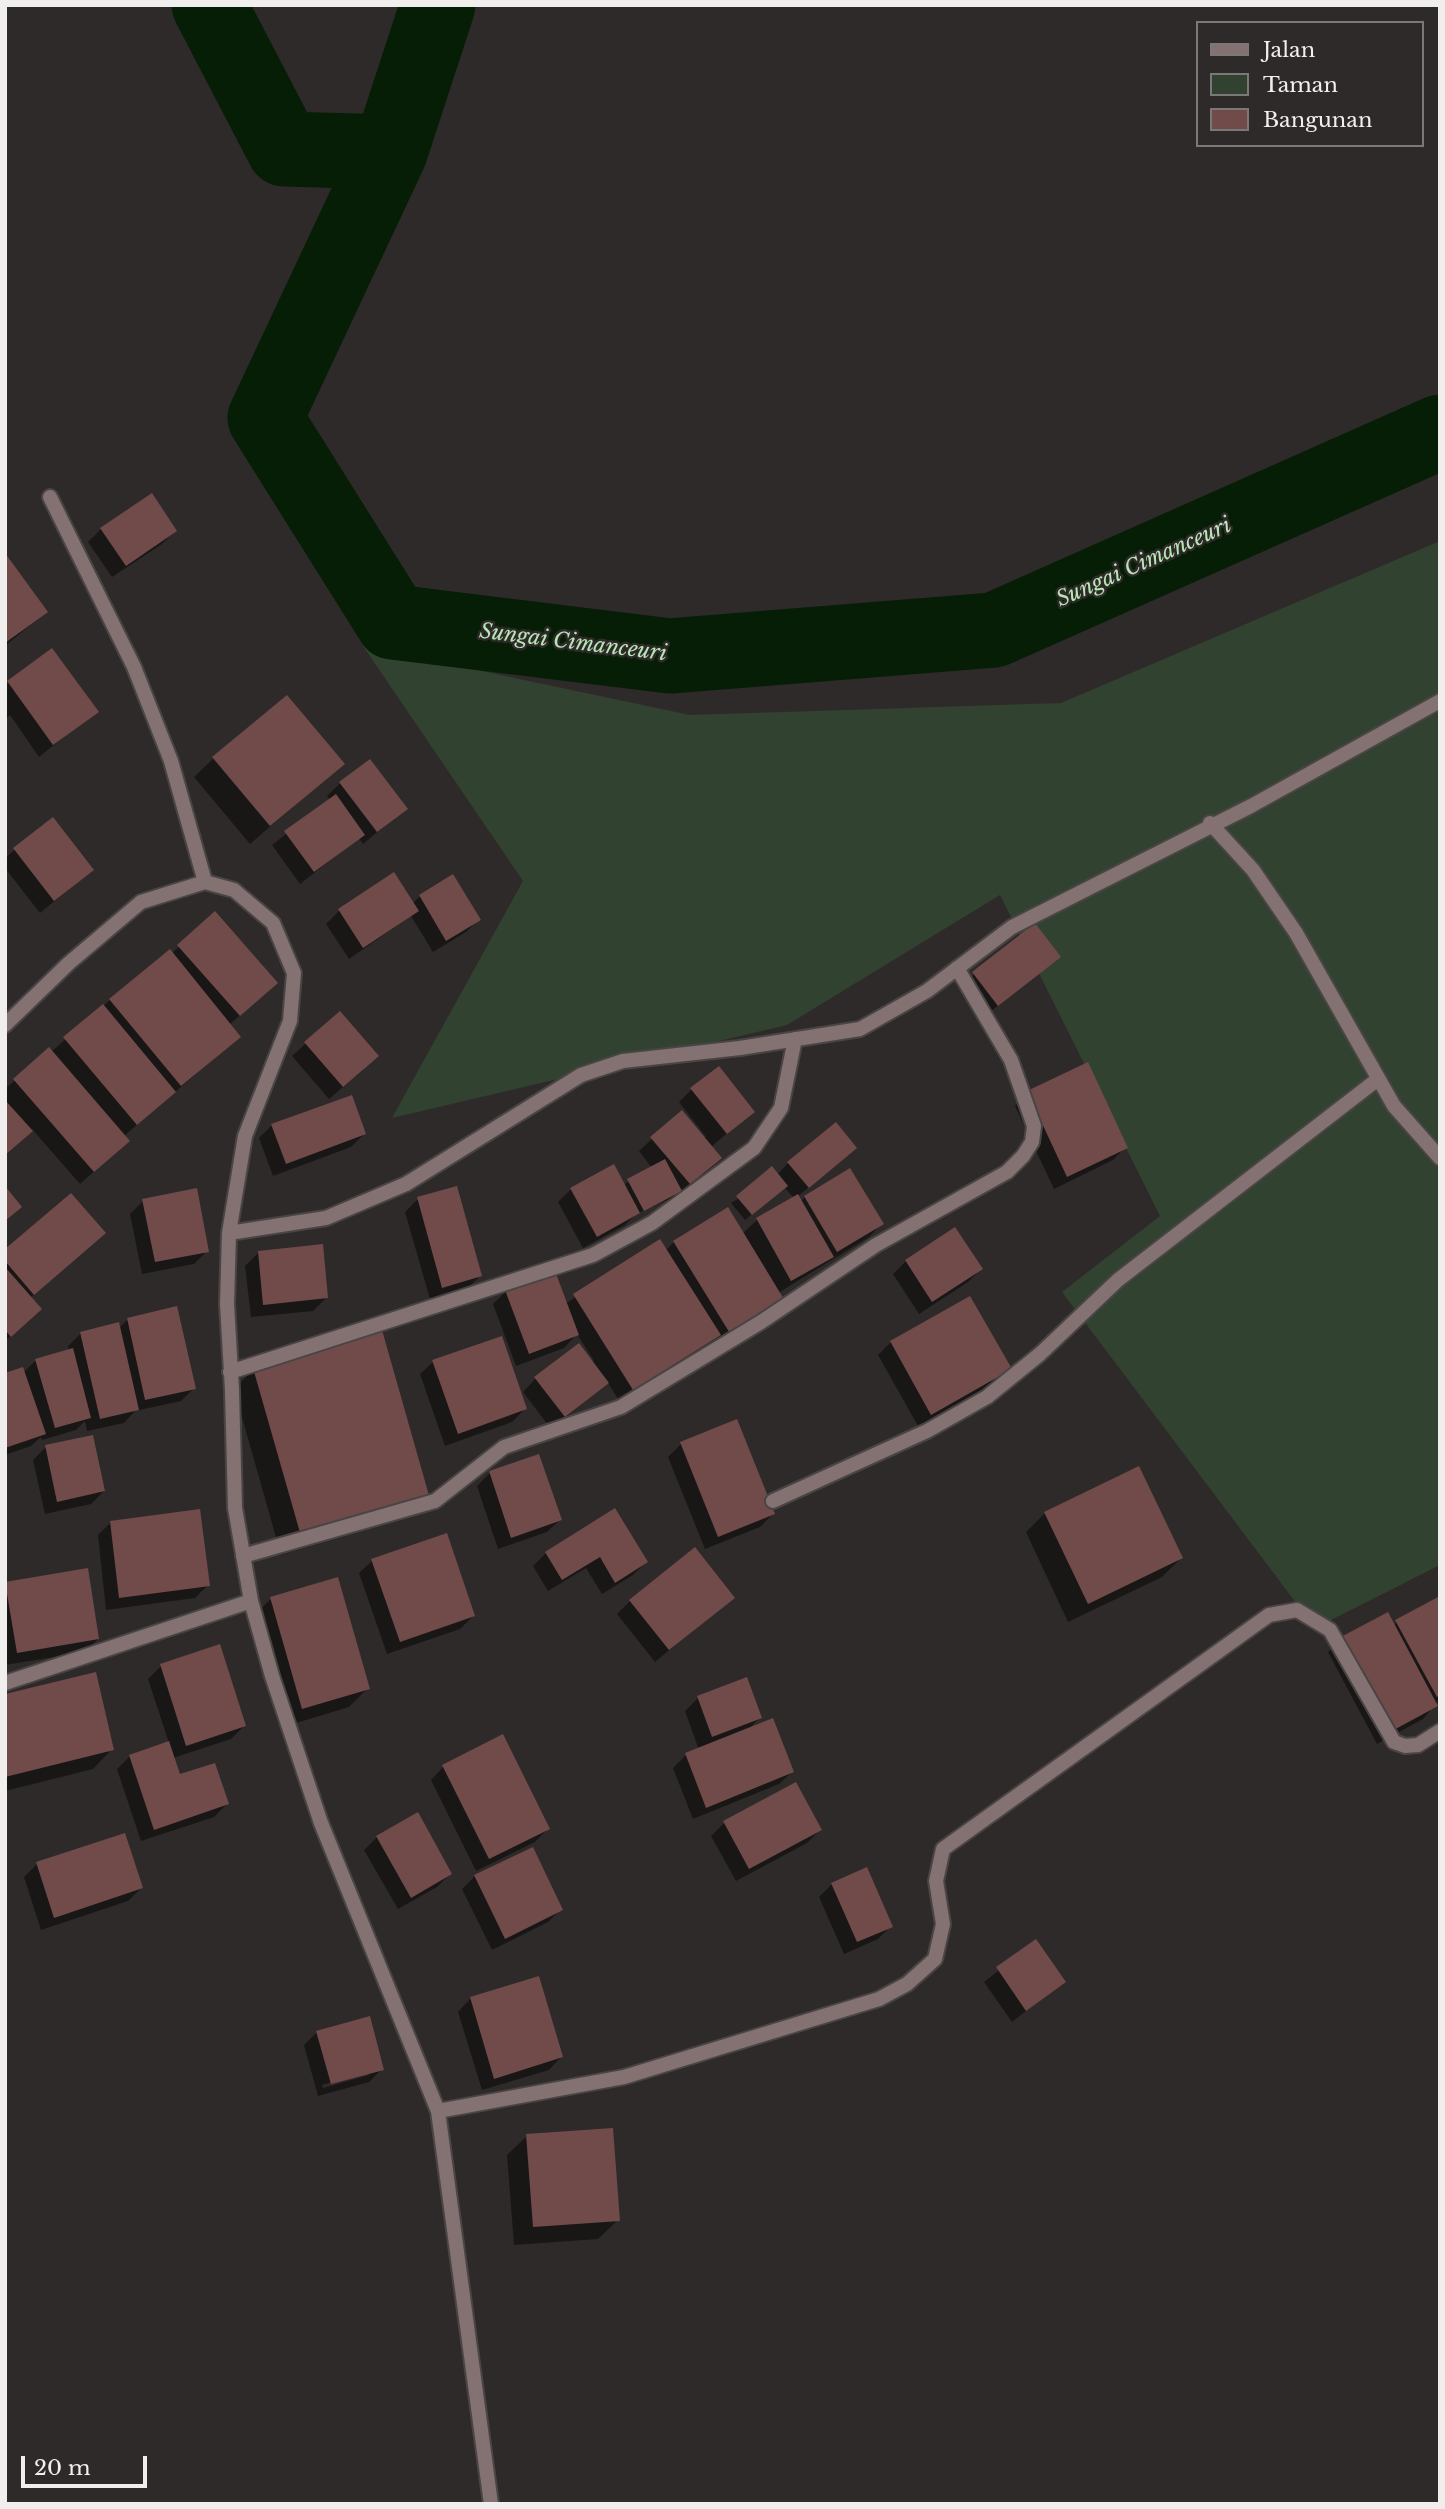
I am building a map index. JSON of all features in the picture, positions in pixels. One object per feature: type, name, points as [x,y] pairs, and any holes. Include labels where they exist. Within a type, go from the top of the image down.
[{"type":"street","points":[[50,497],[134,667],[171,761],[205,882]]},
{"type":"street","points":[[229,1233],[327,1218],[406,1184],[581,1075],[623,1061],[860,1028],[927,991],[1012,927],[1210,823],[1251,806],[1440,701]]},
{"type":"street","points":[[1210,823],[1253,870],[1296,933],[1394,1106],[1440,1158]]},
{"type":"street","points":[[5,1025],[69,963],[141,902],[205,882],[234,890],[273,923],[294,973],[290,1021],[245,1136],[229,1233],[227,1304],[234,1508],[251,1601],[272,1676],[321,1823],[438,2111],[491,2504]]},
{"type":"street","points":[[243,1556],[435,1501],[504,1447],[621,1407],[751,1329],[876,1245],[1007,1172],[1023,1156],[1031,1142],[1034,1126],[1011,1060],[957,968]]},
{"type":"street","points":[[230,1372],[593,1255],[652,1223],[754,1149],[781,1108],[796,1039]]},
{"type":"street","points":[[773,1501],[927,1431],[987,1397],[1040,1354],[1118,1280],[1378,1079]]},
{"type":"street","points":[[5,1683],[251,1601]]},
{"type":"street","points":[[438,2111],[624,2077],[879,1999],[907,1984],[935,1959],[943,1924],[936,1881],[943,1849],[1269,1615],[1297,1609],[1312,1616],[1330,1630],[1394,1742],[1405,1746],[1418,1745],[1440,1731]]},
{"type":"green space","points":[[1440,541],[1440,1565],[1315,1628],[1062,1292],[1160,1216],[1000,895],[787,1025],[392,1118],[523,881],[363,646],[690,715],[1061,703]]},
{"type":"building","points":[[152,493],[177,531],[126,566],[100,528]]},
{"type":"building","points":[[5,553],[48,612],[5,643]]},
{"type":"building","points":[[52,648],[99,712],[53,745],[7,681]]},
{"type":"building","points":[[287,695],[345,764],[270,826],[212,757]]},
{"type":"building","points":[[370,759],[408,809],[377,832],[339,782]]},
{"type":"building","points":[[336,794],[365,835],[314,872],[284,831]]},
{"type":"building","points":[[53,817],[94,870],[54,901],[13,848]]},
{"type":"building","points":[[394,872],[419,911],[363,948],[338,909]]},
{"type":"building","points":[[453,874],[481,920],[446,941],[419,895]]},
{"type":"building","points":[[215,911],[278,983],[240,1016],[177,945]]},
{"type":"building","points":[[1035,923],[1061,957],[998,1006],[972,972]]},
{"type":"building","points":[[170,949],[241,1037],[181,1086],[109,999]]},
{"type":"building","points":[[103,1004],[176,1092],[137,1125],[63,1037]]},
{"type":"building","points":[[340,1011],[379,1056],[343,1087],[304,1042]]},
{"type":"building","points":[[49,1047],[130,1141],[94,1172],[13,1079]]},
{"type":"building","points":[[1088,1062],[1128,1148],[1067,1177],[1027,1091]]},
{"type":"building","points":[[719,1066],[755,1112],[727,1134],[690,1088]]},
{"type":"building","points":[[352,1095],[366,1134],[286,1164],[271,1124]]},
{"type":"building","points":[[5,1100],[33,1131],[5,1155]]},
{"type":"building","points":[[682,1110],[722,1158],[690,1184],[650,1137]]},
{"type":"building","points":[[836,1122],[857,1148],[809,1188],[787,1162]]},
{"type":"building","points":[[665,1159],[682,1191],[644,1211],[627,1179]]},
{"type":"building","points":[[614,1164],[640,1213],[597,1237],[570,1188]]},
{"type":"building","points":[[772,1166],[788,1186],[752,1215],[736,1196]]},
{"type":"building","points":[[850,1168],[884,1224],[837,1252],[804,1196]]},
{"type":"building","points":[[5,1186],[22,1207],[5,1221]]},
{"type":"building","points":[[457,1186],[482,1276],[442,1288],[417,1197]]},
{"type":"building","points":[[197,1188],[209,1252],[155,1262],[142,1199]]},
{"type":"building","points":[[71,1193],[106,1233],[34,1295],[5,1261],[5,1249]]},
{"type":"building","points":[[798,1194],[834,1257],[791,1281],[756,1218]]},
{"type":"building","points":[[728,1207],[785,1301],[731,1335],[673,1241]]},
{"type":"building","points":[[955,1227],[983,1269],[932,1302],[905,1260]]},
{"type":"building","points":[[660,1239],[721,1335],[633,1390],[573,1294]]},
{"type":"building","points":[[323,1244],[328,1298],[263,1305],[258,1251]]},
{"type":"building","points":[[5,1267],[42,1309],[11,1337],[5,1330]]},
{"type":"building","points":[[555,1271],[579,1335],[529,1354],[505,1290]]},
{"type":"building","points":[[970,1296],[1012,1369],[931,1415],[890,1341]]},
{"type":"building","points":[[177,1306],[196,1389],[145,1400],[127,1318]]},
{"type":"building","points":[[119,1322],[139,1410],[100,1419],[80,1332]]},
{"type":"building","points":[[382,1330],[430,1499],[301,1536],[253,1368]]},
{"type":"building","points":[[502,1336],[527,1409],[458,1434],[432,1360]]},
{"type":"building","points":[[579,1343],[609,1383],[565,1417],[534,1377]]},
{"type":"building","points":[[73,1348],[91,1418],[55,1428],[35,1359]]},
{"type":"building","points":[[23,1367],[46,1434],[5,1448],[5,1373]]},
{"type":"building","points":[[737,1419],[775,1514],[718,1537],[680,1442]]},
{"type":"building","points":[[93,1435],[105,1491],[57,1502],[45,1445]]},
{"type":"building","points":[[539,1454],[562,1520],[511,1538],[489,1471]]},
{"type":"building","points":[[1139,1466],[1183,1558],[1088,1604],[1044,1512]]},
{"type":"building","points":[[615,1508],[648,1562],[615,1583],[600,1557],[562,1580],[545,1552]]},
{"type":"building","points":[[200,1509],[210,1586],[119,1598],[110,1521]]},
{"type":"building","points":[[447,1533],[475,1616],[400,1642],[371,1559]]},
{"type":"building","points":[[695,1547],[735,1598],[669,1650],[629,1600]]},
{"type":"building","points":[[88,1568],[99,1639],[17,1653],[5,1582]]},
{"type":"building","points":[[338,1577],[370,1689],[302,1709],[270,1597]]},
{"type":"building","points":[[1440,1596],[1440,1695],[1437,1697],[1395,1620]]},
{"type":"building","points":[[1388,1612],[1438,1706],[1390,1732],[1339,1638]]},
{"type":"building","points":[[220,1644],[246,1726],[186,1746],[160,1664]]},
{"type":"building","points":[[96,1672],[114,1750],[5,1777],[5,1694]]},
{"type":"building","points":[[747,1677],[762,1718],[712,1737],[697,1696]]},
{"type":"building","points":[[773,1718],[794,1772],[706,1808],[685,1753]]},
{"type":"building","points":[[503,1734],[550,1829],[489,1859],[442,1765]]},
{"type":"building","points":[[169,1741],[180,1774],[215,1763],[229,1804],[154,1830],[129,1755]]},
{"type":"building","points":[[796,1782],[822,1830],[749,1869],[723,1821]]},
{"type":"building","points":[[418,1812],[452,1874],[411,1898],[376,1836]]},
{"type":"building","points":[[125,1833],[143,1888],[54,1918],[36,1862]]},
{"type":"building","points":[[533,1847],[563,1910],[505,1939],[474,1875]]},
{"type":"building","points":[[867,1867],[893,1927],[857,1942],[831,1883]]},
{"type":"building","points":[[1036,1939],[1066,1982],[1026,2011],[996,1967]]},
{"type":"building","points":[[539,1976],[563,2057],[494,2079],[470,1997]]},
{"type":"building","points":[[370,2016],[384,2070],[331,2084],[316,2031]]},
{"type":"building","points":[[613,2128],[620,2221],[533,2227],[526,2134]]},
{"type":"waterway","points":[[209,5],[284,149],[390,152]]},
{"type":"waterway","name":"Sungai Cimanceuri","points":[[438,5],[390,152],[265,418],[393,622],[670,656],[994,630],[1440,432]]}]
